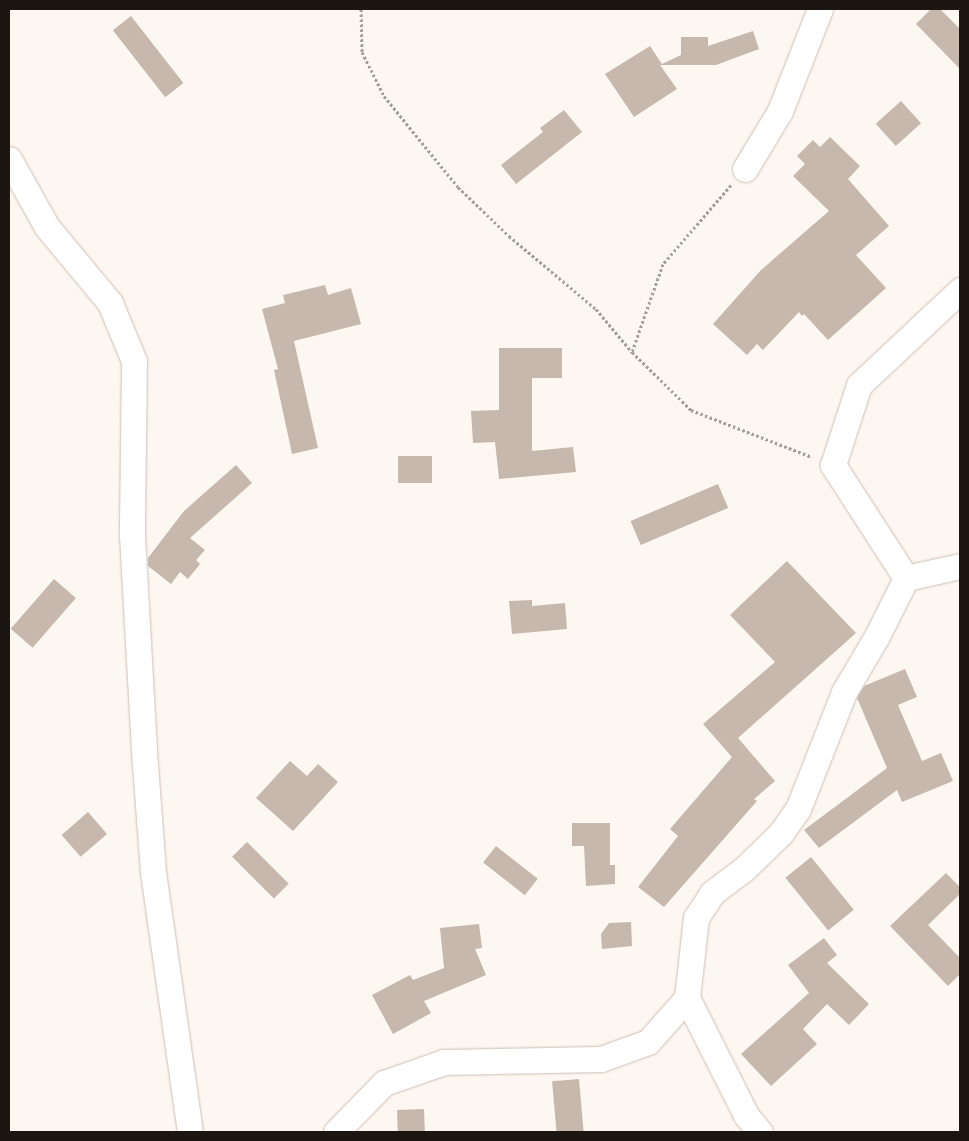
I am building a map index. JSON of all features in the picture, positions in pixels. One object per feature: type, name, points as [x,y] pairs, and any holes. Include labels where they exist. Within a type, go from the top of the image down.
[{"type":"street","points":[[745,169],[780,112],[820,9]]},
{"type":"street","points":[[9,159],[47,227],[110,303],[134,361],[132,535],[150,833],[166,972],[190,1132]]},
{"type":"street","points":[[906,578],[834,466],[859,385],[960,290]]},
{"type":"street","points":[[906,578],[960,566]]},
{"type":"street","points":[[760,1132],[746,1115],[687,998],[696,918],[712,894],[744,869],[781,833],[798,809],[844,692],[878,636],[906,578]]},
{"type":"street","points":[[336,1132],[384,1083],[444,1062],[600,1059],[648,1042],[687,998]]},
{"type":"path","points":[[361,9],[362,52],[384,96],[458,187],[509,236],[596,309],[632,352],[692,410],[834,466]]},
{"type":"path","points":[[632,352],[663,264],[745,169]]},
{"type":"building","points":[[931,9],[940,9],[960,29],[960,69],[916,24]]},
{"type":"building","points":[[131,16],[183,83],[165,97],[113,30]]},
{"type":"building","points":[[753,31],[759,49],[716,65],[660,65],[677,89],[634,117],[605,74],[650,46],[662,64],[681,55],[681,37],[708,37],[708,46]]},
{"type":"building","points":[[901,101],[921,123],[896,146],[876,124]]},
{"type":"building","points":[[564,110],[582,132],[516,184],[501,165],[543,132],[540,128]]},
{"type":"building","points":[[830,137],[860,166],[848,179],[889,226],[856,255],[886,288],[828,340],[804,314],[802,316],[799,312],[763,350],[757,344],[747,355],[713,324],[761,270],[829,211],[793,176],[805,164],[797,156],[813,140],[820,147]]},
{"type":"building","points":[[325,285],[328,295],[351,288],[361,324],[294,341],[318,448],[292,454],[274,370],[278,369],[262,309],[285,303],[283,295]]},
{"type":"building","points":[[499,348],[562,348],[562,378],[532,378],[532,451],[573,447],[576,472],[499,479],[495,442],[473,443],[471,411],[499,410]]},
{"type":"building","points":[[398,456],[432,456],[432,483],[398,483]]},
{"type":"building","points":[[236,465],[252,483],[190,538],[205,550],[196,560],[200,564],[188,579],[180,572],[171,584],[148,566],[148,558],[184,511]]},
{"type":"building","points":[[718,484],[728,508],[641,545],[631,521]]},
{"type":"building","points":[[787,561],[856,633],[738,738],[775,781],[754,799],[757,801],[664,907],[638,887],[678,836],[670,829],[732,757],[703,724],[775,662],[730,615]]},
{"type":"building","points":[[54,579],[76,598],[33,648],[11,629]]},
{"type":"building","points":[[532,600],[532,606],[565,603],[567,629],[512,634],[509,601]]},
{"type":"building","points":[[905,669],[917,697],[898,705],[922,761],[941,753],[953,781],[902,802],[897,790],[819,848],[804,830],[887,768],[857,698],[864,686]]},
{"type":"building","points":[[290,761],[307,776],[318,764],[338,782],[293,831],[256,798]]},
{"type":"building","points":[[88,812],[107,834],[81,857],[62,835]]},
{"type":"building","points":[[572,823],[610,823],[610,865],[615,865],[615,884],[586,886],[584,846],[572,846]]},
{"type":"building","points":[[247,842],[289,884],[274,899],[232,857]]},
{"type":"building","points":[[496,846],[538,879],[525,895],[483,863]]},
{"type":"building","points":[[811,857],[854,910],[828,931],[785,878]]},
{"type":"building","points":[[946,873],[960,887],[960,894],[928,925],[960,958],[960,974],[948,986],[890,926]]},
{"type":"building","points":[[631,922],[632,946],[602,949],[601,934],[609,923]]},
{"type":"building","points":[[479,924],[482,948],[475,949],[486,975],[424,1001],[431,1013],[393,1034],[372,995],[410,975],[413,980],[444,968],[440,928]]},
{"type":"building","points":[[824,938],[837,955],[827,963],[869,1004],[849,1025],[827,1004],[803,1029],[817,1044],[771,1086],[741,1054],[809,993],[788,965]]},
{"type":"building","points":[[579,1079],[584,1132],[557,1132],[552,1081]]},
{"type":"building","points":[[424,1109],[425,1132],[398,1132],[397,1110]]}]
